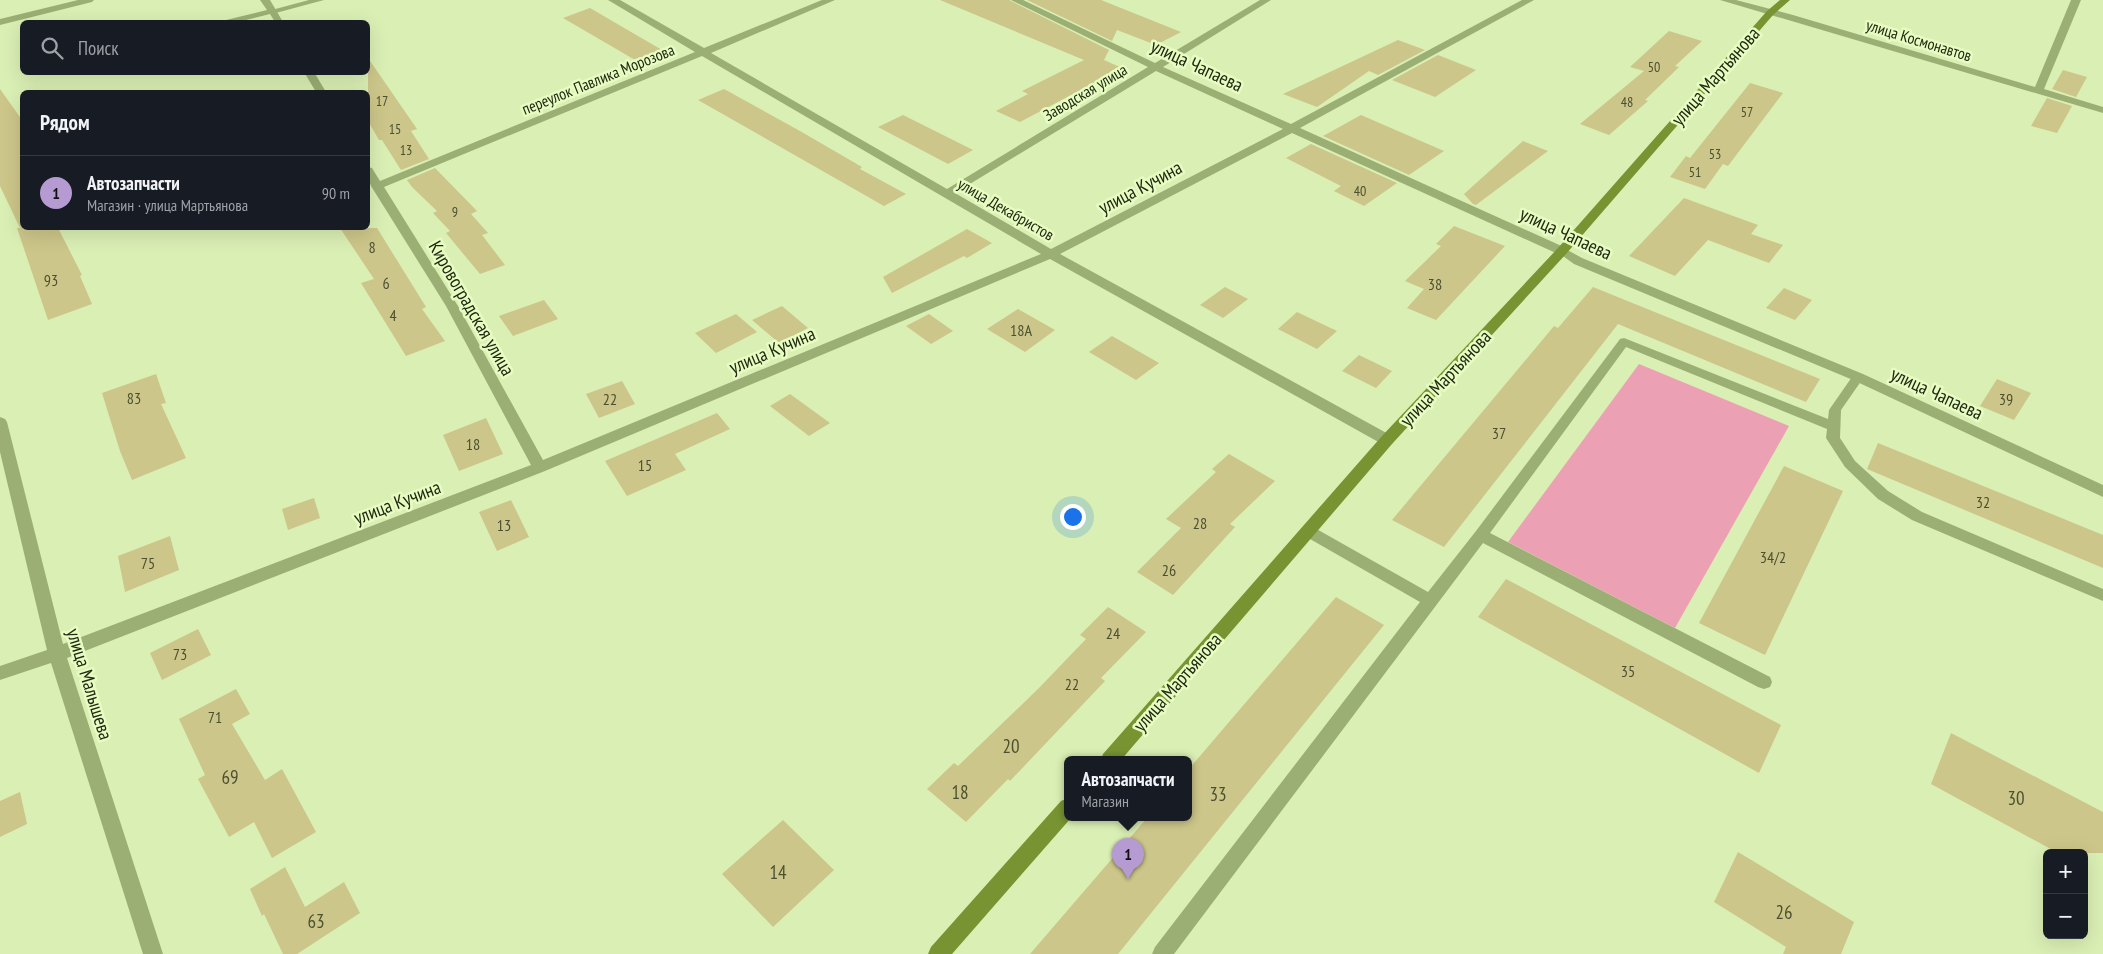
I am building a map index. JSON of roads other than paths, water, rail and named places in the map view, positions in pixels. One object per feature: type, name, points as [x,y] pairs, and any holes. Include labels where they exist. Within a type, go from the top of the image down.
[{"type":"main road","name":"улица Мартьянова","points":[[1113,756],[1388,440],[1562,251],[1770,13],[1785,0]]},
{"type":"main road","points":[[938,954],[1064,812]]},
{"type":"street","points":[[0,22],[89,0]]},
{"type":"street","points":[[265,0],[278,20]]},
{"type":"street","name":"улица Декабристов","points":[[613,0],[1051,254],[1388,440]]},
{"type":"street","name":"переулок Павлика Морозова","points":[[377,186],[830,0]]},
{"type":"street","name":"улица Чапаева","points":[[1016,0],[1156,67],[1562,251],[1578,261],[1858,377],[2103,491]]},
{"type":"street","name":"Заводская улица","points":[[946,194],[1266,0]]},
{"type":"street","name":"улица Кучина","points":[[0,673],[57,654],[540,467],[1051,254],[1291,129],[1529,0]]},
{"type":"street","name":"улица Космонавтов","points":[[1725,0],[1790,17],[2103,110]]},
{"type":"street","points":[[2038,91],[2076,0]]},
{"type":"street","points":[[237,20],[272,11]]},
{"type":"street","points":[[311,75],[320,90]]},
{"type":"street","name":"Кировоградская улица","points":[[370,174],[452,306],[540,467]]},
{"type":"street","name":"улица Малышева","points":[[0,422],[57,654],[154,954]]},
{"type":"lane","points":[[272,11],[320,0]]},
{"type":"lane","points":[[1162,954],[1481,535],[1624,342],[1834,427]]},
{"type":"lane","points":[[1858,377],[1836,410],[1833,438],[1850,464],[1883,495],[1917,516],[2103,595]]},
{"type":"lane","points":[[1308,531],[1430,600]]},
{"type":"lane","points":[[1481,535],[1764,682]]},
{"type":"place","name":"Автозапчасти","points":[[1128,879]]}]
